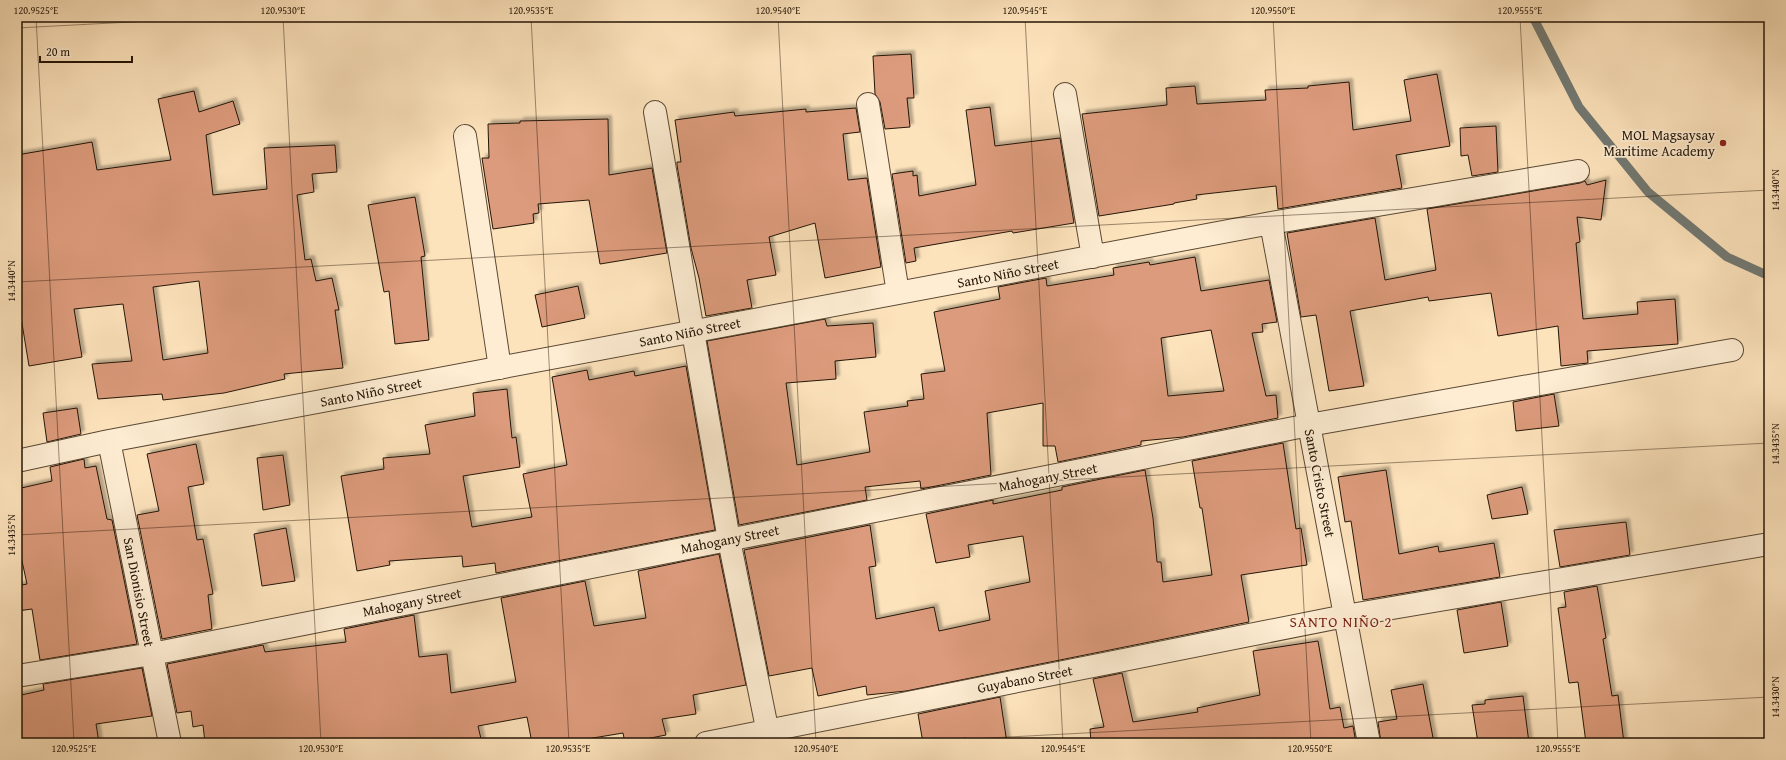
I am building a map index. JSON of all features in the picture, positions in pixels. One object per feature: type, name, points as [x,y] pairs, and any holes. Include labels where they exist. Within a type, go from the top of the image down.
[{"type":"street","points":[[1065,94],[1093,257]]},
{"type":"street","points":[[868,104],[898,293]]},
{"type":"street","points":[[655,112],[729,540],[769,737]]},
{"type":"street","points":[[465,136],[500,368]]},
{"type":"street","name":"Santo Niño Street","points":[[17,461],[109,441],[1270,223],[1578,171]]},
{"type":"street","name":"Santo Cristo Street","points":[[1270,223],[1369,743]]},
{"type":"street","name":"Mahogany Street","points":[[17,676],[152,654],[1309,426],[1732,350]]},
{"type":"street","name":"San Dionisio Street","points":[[109,441],[170,743]]},
{"type":"street","name":"Guyabano Street","points":[[706,743],[769,737],[1345,616],[1769,544]]},
{"type":"building","points":[[911,54],[914,98],[907,98],[910,127],[885,129],[880,102],[875,94],[873,56]]},
{"type":"building","points":[[1437,74],[1450,146],[1396,155],[1402,188],[1278,209],[1276,186],[1196,195],[1197,199],[1174,204],[1099,216],[1082,114],[1167,105],[1166,88],[1195,86],[1197,104],[1266,100],[1265,90],[1308,88],[1308,86],[1349,82],[1353,130],[1411,121],[1404,80]]},
{"type":"building","points":[[194,91],[199,112],[233,101],[240,124],[206,135],[213,195],[267,189],[264,148],[335,145],[337,172],[312,174],[314,192],[297,195],[305,260],[311,259],[316,281],[332,278],[339,310],[335,310],[343,368],[284,374],[285,379],[224,393],[163,400],[162,394],[98,399],[92,364],[132,361],[123,304],[74,309],[82,357],[29,366],[17,293],[17,155],[92,142],[97,170],[171,160],[158,99]],"holes":[[[199,281],[208,353],[163,360],[153,287]]]},
{"type":"building","points":[[990,107],[995,146],[1060,138],[1074,223],[1013,233],[1012,231],[914,248],[916,261],[906,263],[892,174],[913,171],[913,176],[917,175],[919,196],[976,185],[966,110]]},
{"type":"building","points":[[856,108],[860,132],[843,134],[848,180],[867,178],[881,267],[825,278],[815,223],[769,237],[776,275],[747,280],[752,308],[706,316],[699,278],[691,248],[677,165],[677,162],[681,162],[675,120],[734,112],[735,116],[806,109],[806,112]]},
{"type":"building","points":[[608,119],[609,175],[652,168],[667,253],[600,264],[589,200],[538,204],[539,213],[533,214],[534,223],[493,229],[482,158],[489,158],[488,124],[520,123],[520,121]]},
{"type":"building","points":[[1496,126],[1498,172],[1472,176],[1468,155],[1461,156],[1460,128]]},
{"type":"building","points":[[1606,180],[1601,220],[1577,217],[1580,242],[1576,243],[1583,319],[1638,314],[1637,302],[1675,299],[1678,344],[1587,351],[1588,363],[1561,366],[1558,326],[1498,336],[1491,293],[1429,301],[1428,297],[1350,311],[1364,386],[1329,391],[1316,315],[1301,317],[1287,233],[1375,218],[1385,280],[1436,270],[1427,209],[1585,181],[1587,185]]},
{"type":"building","points":[[415,197],[425,256],[421,257],[429,340],[395,344],[389,291],[384,292],[368,205]]},
{"type":"building","points":[[1195,257],[1201,291],[1269,280],[1277,322],[1262,324],[1263,332],[1252,333],[1266,396],[1276,395],[1278,418],[1183,437],[1141,441],[1141,445],[1058,462],[1055,446],[1043,446],[1043,403],[987,413],[991,475],[921,489],[920,481],[865,487],[867,500],[739,525],[707,341],[825,319],[827,326],[873,323],[876,357],[835,361],[836,379],[786,383],[797,465],[870,452],[864,412],[908,406],[907,401],[924,399],[921,374],[945,371],[934,312],[1000,299],[998,287],[1046,278],[1047,286],[1114,275],[1113,268],[1149,262],[1150,265]],"holes":[[[1211,330],[1224,391],[1168,396],[1161,338]]]},
{"type":"building","points":[[578,286],[585,318],[542,327],[535,295]]},
{"type":"building","points":[[686,366],[715,530],[496,573],[495,563],[463,567],[462,556],[389,561],[390,565],[357,571],[341,476],[384,469],[383,458],[430,454],[425,425],[475,416],[473,393],[507,389],[512,438],[516,437],[520,467],[463,476],[472,527],[532,517],[523,474],[567,465],[552,377],[587,370],[589,380],[634,371],[635,376]]},
{"type":"building","points":[[1554,394],[1559,426],[1516,431],[1513,402]]},
{"type":"building","points":[[77,408],[81,434],[47,442],[43,413]]},
{"type":"building","points":[[1283,443],[1296,529],[1301,528],[1307,565],[1241,575],[1249,622],[906,691],[867,695],[866,686],[818,696],[812,668],[769,676],[744,550],[870,525],[876,566],[869,567],[876,619],[934,607],[939,631],[990,620],[985,591],[1030,582],[1023,536],[968,545],[970,557],[936,563],[926,514],[993,500],[993,504],[1062,490],[1062,487],[1145,470],[1153,518],[1157,562],[1161,562],[1163,582],[1212,575],[1202,508],[1200,508],[1192,461]]},
{"type":"building","points":[[196,444],[204,484],[188,487],[197,540],[203,539],[213,594],[208,595],[212,629],[162,639],[137,515],[159,511],[147,454]]},
{"type":"building","points":[[283,455],[290,505],[263,510],[257,458]]},
{"type":"building","points":[[84,459],[85,468],[96,466],[107,519],[112,520],[137,644],[40,660],[32,609],[17,611],[17,586],[27,584],[17,538],[17,489],[52,481],[50,467]]},
{"type":"building","points":[[1386,470],[1399,554],[1438,546],[1439,552],[1494,543],[1500,577],[1363,600],[1351,521],[1345,522],[1338,477]]},
{"type":"building","points":[[1522,487],[1528,514],[1492,519],[1487,495]]},
{"type":"building","points":[[1626,522],[1630,555],[1560,567],[1554,530]]},
{"type":"building","points":[[286,528],[295,581],[262,586],[254,534]]},
{"type":"building","points":[[719,554],[746,685],[693,695],[696,714],[662,719],[666,735],[625,743],[623,733],[575,741],[575,739],[554,743],[532,743],[527,717],[478,726],[482,743],[205,743],[203,725],[193,727],[191,711],[177,713],[167,664],[263,645],[265,652],[346,642],[344,629],[414,615],[419,657],[447,654],[451,693],[516,682],[501,598],[585,581],[594,626],[646,618],[638,571]]},
{"type":"building","points":[[1597,586],[1606,638],[1603,639],[1612,696],[1618,695],[1624,743],[1586,743],[1578,682],[1569,683],[1558,608],[1566,607],[1564,592]]},
{"type":"building","points":[[1501,602],[1508,646],[1464,653],[1457,610]]},
{"type":"building","points":[[1318,641],[1330,709],[1340,707],[1344,728],[1353,726],[1356,743],[1091,743],[1090,729],[1104,727],[1093,679],[1122,673],[1133,722],[1198,712],[1197,708],[1260,695],[1253,651]]},
{"type":"building","points":[[142,668],[152,716],[96,724],[99,743],[17,743],[17,696],[44,690],[43,684]]},
{"type":"building","points":[[1423,684],[1434,743],[1381,743],[1378,722],[1397,719],[1391,690]]},
{"type":"building","points":[[1523,696],[1529,743],[1478,743],[1472,705],[1485,704],[1485,700]]},
{"type":"building","points":[[1000,697],[1007,743],[967,743],[966,738],[938,743],[923,743],[918,714]]},
{"type":"waterway","points":[[1533,17],[1579,107],[1648,192],[1727,257],[1769,276]]},
{"type":"place","name":"MOL Magsaysay Maritime Academy","points":[[1723,143]]},
{"type":"district","name":"SANTO NIÑO 2","points":[[1341,621]]}]
